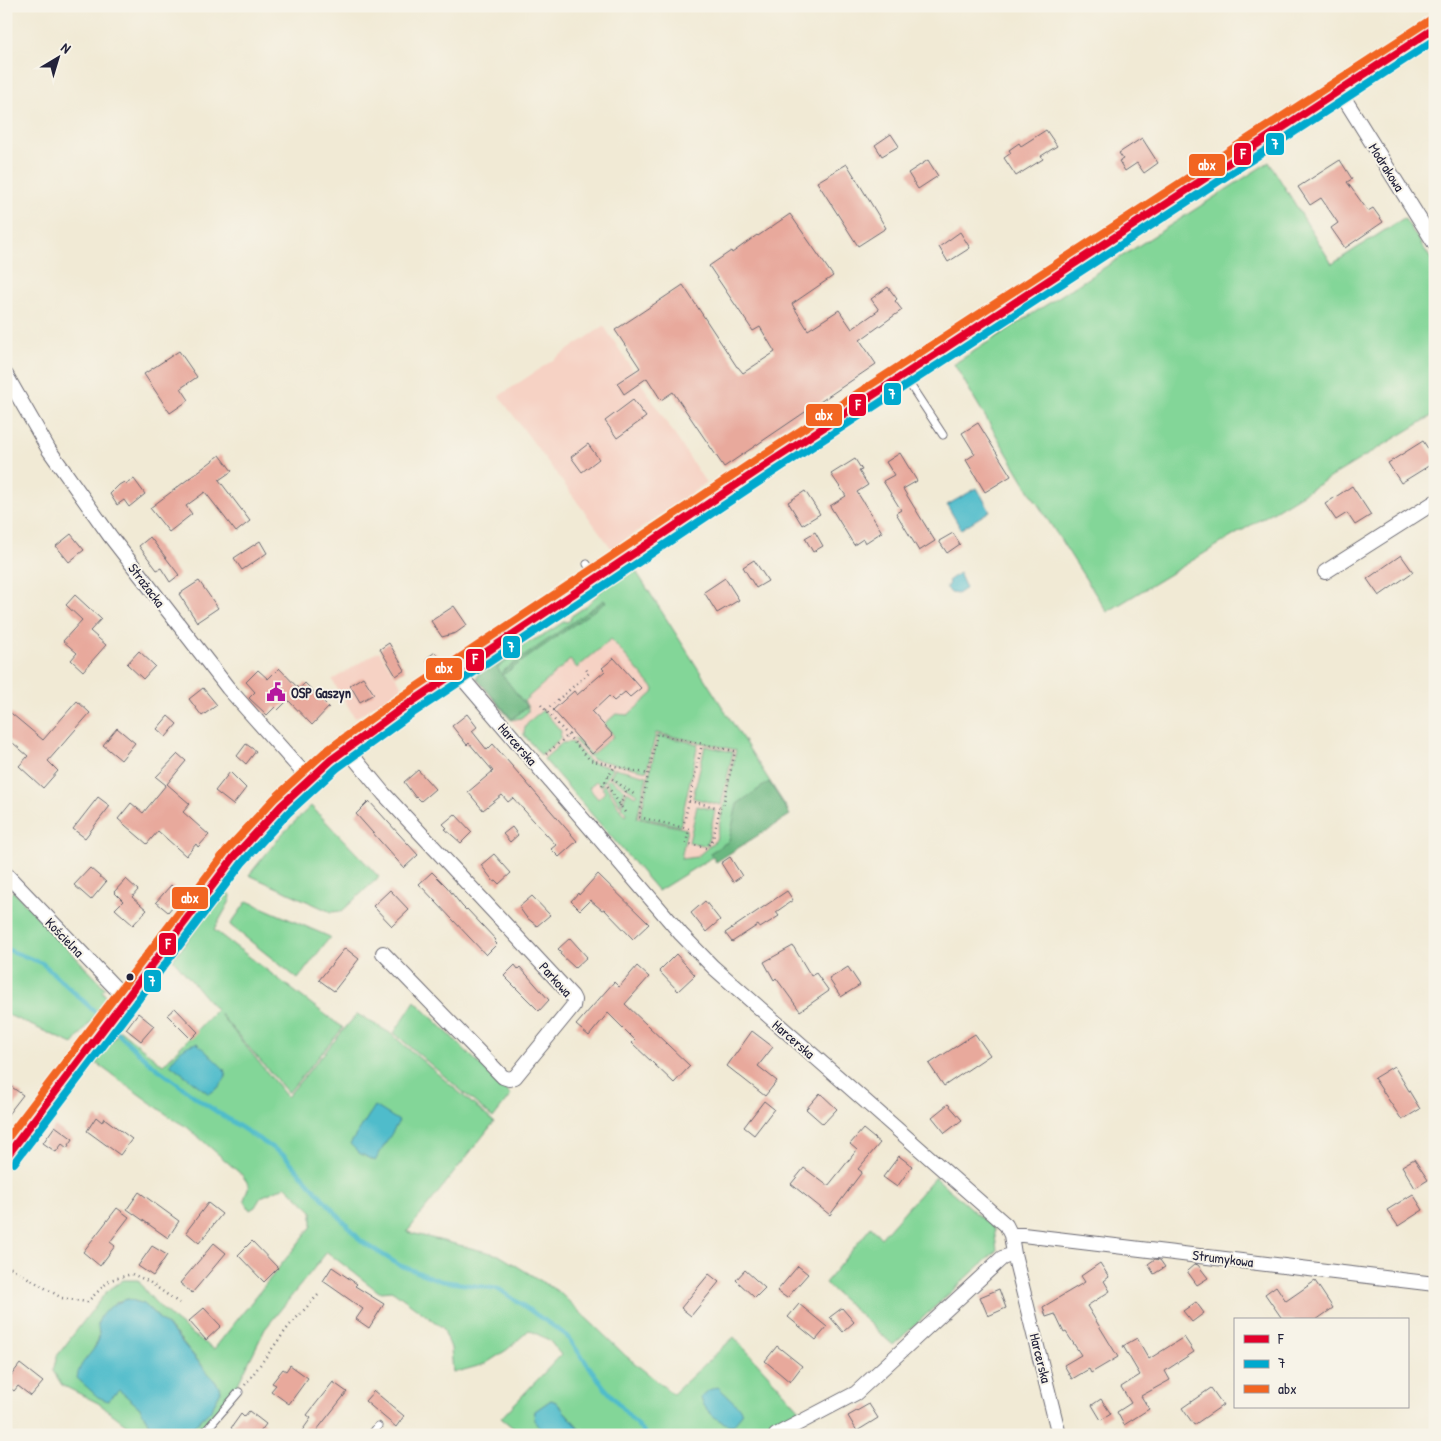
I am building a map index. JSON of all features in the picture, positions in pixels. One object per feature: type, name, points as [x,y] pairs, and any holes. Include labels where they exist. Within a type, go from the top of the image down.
[{"type":"main road","points":[[6,1157],[243,847],[266,821],[309,779],[346,748],[457,672],[592,571],[904,374],[1435,28]]},
{"type":"street","name":"Modrakowa","points":[[1339,90],[1435,244]]},
{"type":"street","name":"Strażacka","points":[[6,376],[49,450],[110,536],[217,675],[309,779]]},
{"type":"street","points":[[1325,572],[1435,502]]},
{"type":"street","name":"Harcerska","points":[[457,672],[681,934],[713,967],[1006,1225],[1011,1235],[1014,1254],[1059,1435]]},
{"type":"street","name":"Parkowa","points":[[346,748],[384,794],[572,996],[574,1000],[573,1006],[515,1077],[509,1079],[503,1077],[383,953]]},
{"type":"street","name":"Kościelna","points":[[6,874],[126,999]]},
{"type":"street","name":"Strumykowa","points":[[1011,1235],[1023,1234],[1435,1284]]},
{"type":"street","points":[[776,1435],[856,1393],[1002,1258],[1014,1254]]},
{"type":"lane","points":[[904,374],[943,436]]},
{"type":"lane","points":[[202,1435],[239,1392]]},
{"type":"lane","points":[[371,1435],[378,1426]]},
{"type":"path","points":[[546,710],[589,673],[585,668]]},
{"type":"path","points":[[542,705],[590,760],[648,774]]},
{"type":"path","points":[[543,756],[572,732]]},
{"type":"path","points":[[657,734],[734,751],[713,839],[706,848],[686,843],[689,829],[639,817],[648,774],[657,734]]},
{"type":"path","points":[[683,827],[702,744]]},
{"type":"path","points":[[602,786],[615,766]]},
{"type":"path","points":[[608,776],[635,794]]},
{"type":"path","points":[[605,782],[626,814]]},
{"type":"path","points":[[620,807],[627,789]]},
{"type":"path","points":[[690,801],[720,808]]},
{"type":"path","points":[[6,1265],[62,1298],[87,1302],[110,1280],[132,1274],[148,1281],[179,1303]]},
{"type":"path","points":[[239,1392],[289,1326],[319,1294]]},
{"type":"shaded area","points":[[604,326],[706,483],[612,549],[499,396]]},
{"type":"shaded area","points":[[610,589],[788,810],[658,891],[478,682],[596,603]]},
{"type":"shaded area","points":[[379,651],[403,688],[355,718],[332,680]]},
{"type":"green space","points":[[1269,162],[1332,264],[1404,218],[1435,265],[1435,414],[1107,612],[1030,492],[954,364]]},
{"type":"green space","points":[[634,568],[788,810],[658,891],[544,759],[562,743],[572,742],[590,762],[613,768],[601,786],[596,781],[589,788],[598,799],[605,792],[602,788],[605,784],[626,816],[627,814],[621,807],[627,791],[635,796],[637,794],[610,776],[615,768],[647,776],[637,818],[687,829],[681,859],[697,857],[716,840],[736,750],[656,733],[647,771],[592,759],[573,739],[575,738],[591,755],[614,736],[604,724],[616,714],[628,715],[653,693],[654,689],[611,639],[577,668],[570,660],[524,701],[528,707],[528,712],[521,718],[511,720],[476,678],[480,671],[496,659],[545,634],[565,621],[567,622],[571,619],[570,617],[586,606],[606,586]]},
{"type":"green space","points":[[604,600],[606,602],[504,674],[502,672]]},
{"type":"green space","points":[[517,650],[519,652],[497,668],[527,707],[512,719],[477,679],[489,665]]},
{"type":"green space","points":[[543,710],[561,731],[560,739],[541,755],[524,735],[524,731],[527,724]]},
{"type":"green space","points":[[658,735],[698,744],[680,826],[640,817]]},
{"type":"green space","points":[[705,746],[733,752],[721,805],[693,798]]},
{"type":"green space","points":[[609,778],[625,790],[620,805],[606,781]]},
{"type":"green space","points":[[769,782],[790,815],[716,862],[710,853],[729,841],[737,804]]},
{"type":"green space","points":[[311,806],[379,877],[342,911],[331,912],[249,875],[283,833]]},
{"type":"green space","points":[[697,806],[715,810],[707,846],[689,842]]},
{"type":"green space","points":[[13,891],[105,988],[102,991],[107,998],[104,1005],[73,1044],[6,1014],[6,898]]},
{"type":"green space","points":[[225,891],[231,895],[230,901],[214,930],[343,1028],[288,1093],[219,1013],[287,1097],[357,1014],[390,1033],[494,1122],[407,1232],[499,1255],[559,1292],[626,1356],[673,1394],[734,1337],[800,1410],[753,1435],[585,1435],[556,1402],[551,1400],[535,1411],[534,1420],[546,1435],[522,1435],[501,1418],[561,1355],[549,1340],[529,1330],[508,1349],[485,1364],[453,1373],[451,1348],[443,1328],[393,1291],[379,1292],[327,1252],[265,1329],[236,1388],[196,1435],[184,1435],[210,1411],[221,1391],[176,1334],[144,1304],[128,1299],[117,1302],[98,1324],[99,1337],[94,1348],[119,1389],[140,1408],[150,1426],[159,1435],[140,1435],[98,1403],[62,1385],[53,1371],[57,1356],[106,1292],[123,1280],[138,1280],[145,1291],[163,1310],[214,1349],[312,1226],[312,1211],[286,1186],[261,1197],[255,1207],[250,1210],[244,1200],[249,1185],[242,1175],[187,1127],[173,1119],[96,1063],[120,1030],[163,1065],[216,1010],[173,959]]},
{"type":"green space","points":[[247,901],[330,937],[298,979],[230,925]]},
{"type":"green space","points":[[415,1001],[511,1095],[493,1118],[394,1033]]},
{"type":"green space","points":[[935,1177],[994,1229],[997,1250],[893,1345],[825,1283],[871,1227],[881,1238]]},
{"type":"water","points":[[977,488],[990,511],[961,529],[947,505]]},
{"type":"water","points":[[959,573],[966,588],[957,594],[951,593],[946,588],[949,583],[948,581]]},
{"type":"water","points":[[197,1043],[224,1069],[226,1077],[219,1087],[209,1094],[170,1064],[182,1050]]},
{"type":"water","points":[[375,1106],[399,1121],[375,1161],[359,1153],[350,1144]]},
{"type":"water","points":[[128,1299],[144,1304],[175,1334],[221,1391],[210,1411],[184,1435],[159,1435],[150,1426],[140,1408],[119,1390],[108,1401],[98,1397],[77,1378],[80,1367],[99,1339],[98,1326],[101,1316],[109,1308]]},
{"type":"water","points":[[718,1387],[740,1408],[742,1414],[733,1425],[713,1416],[702,1402],[701,1397],[709,1390]]},
{"type":"water","points":[[551,1400],[556,1402],[585,1435],[546,1435],[534,1420],[535,1411]]},
{"type":"building","points":[[1046,130],[1057,146],[1041,156],[1043,159],[1016,176],[1004,158],[1011,153],[1009,150],[1019,143],[1021,146]]},
{"type":"building","points":[[891,134],[899,146],[882,156],[875,145]]},
{"type":"building","points":[[1142,138],[1158,163],[1144,173],[1137,163],[1125,171],[1119,161],[1123,159],[1119,153]]},
{"type":"building","points":[[928,160],[938,176],[918,189],[908,173]]},
{"type":"building","points":[[1340,160],[1352,179],[1347,182],[1368,211],[1373,208],[1383,222],[1345,248],[1331,228],[1338,223],[1321,198],[1310,205],[1298,187]]},
{"type":"building","points":[[847,164],[886,228],[858,246],[817,182]]},
{"type":"building","points":[[790,214],[833,276],[792,304],[808,330],[839,310],[852,329],[879,310],[871,299],[888,287],[902,310],[860,340],[876,364],[724,467],[673,392],[661,400],[647,378],[624,394],[617,383],[640,368],[615,330],[683,285],[737,367],[743,373],[775,352],[760,327],[753,331],[709,266]]},
{"type":"building","points":[[960,232],[970,248],[948,262],[939,247]]},
{"type":"building","points":[[179,351],[197,377],[181,388],[189,400],[170,413],[144,374]]},
{"type":"building","points":[[633,400],[646,417],[617,438],[605,421]]},
{"type":"building","points":[[978,423],[1011,476],[985,492],[966,460],[975,454],[962,433]]},
{"type":"building","points":[[1423,441],[1435,462],[1401,483],[1388,463]]},
{"type":"building","points":[[588,444],[599,459],[582,472],[571,457]]},
{"type":"building","points":[[900,453],[917,481],[903,489],[935,541],[919,551],[896,513],[901,510],[883,481],[894,475],[886,462]]},
{"type":"building","points":[[220,455],[232,471],[219,480],[250,521],[236,532],[205,492],[186,506],[192,514],[169,532],[150,508]]},
{"type":"building","points":[[855,459],[862,470],[859,471],[868,485],[857,492],[882,532],[865,543],[863,539],[854,545],[830,506],[846,496],[831,474]]},
{"type":"building","points":[[134,479],[145,494],[129,507],[124,500],[117,505],[110,494],[119,485],[124,482],[126,484]]},
{"type":"building","points":[[1352,486],[1371,515],[1355,525],[1347,513],[1336,520],[1325,504]]},
{"type":"building","points":[[805,491],[820,514],[802,525],[788,502]]},
{"type":"building","points":[[815,532],[823,546],[813,552],[805,538]]},
{"type":"building","points":[[953,533],[960,544],[947,553],[939,541]]},
{"type":"building","points":[[71,534],[84,550],[69,562],[56,546]]},
{"type":"building","points":[[150,537],[179,575],[170,582],[161,568],[157,570],[139,546]]},
{"type":"building","points":[[260,541],[267,553],[242,570],[234,558]]},
{"type":"building","points":[[1401,555],[1413,572],[1379,596],[1367,579]]},
{"type":"building","points":[[754,560],[768,581],[756,588],[743,567]]},
{"type":"building","points":[[725,578],[739,600],[717,613],[704,592]]},
{"type":"building","points":[[199,581],[218,608],[197,622],[179,594]]},
{"type":"building","points":[[75,595],[101,619],[90,631],[106,645],[83,671],[71,660],[77,653],[63,641],[82,620],[66,605]]},
{"type":"building","points":[[454,606],[467,625],[456,633],[442,637],[431,621]]},
{"type":"building","points":[[389,643],[405,670],[396,676],[380,649]]},
{"type":"building","points":[[139,651],[155,666],[143,679],[127,664]]},
{"type":"building","points":[[435,652],[442,663],[432,670],[427,662],[427,658]]},
{"type":"building","points":[[614,658],[641,688],[630,697],[625,692],[614,701],[609,696],[592,712],[613,735],[592,754],[553,710],[574,691],[577,695],[605,671],[602,668]]},
{"type":"building","name":"OSP Gaszyn","points":[[279,668],[299,689],[305,683],[329,707],[312,725],[288,700],[278,710],[275,707],[267,715],[249,698],[255,692],[246,682],[258,670],[268,679]]},
{"type":"building","points":[[363,677],[374,694],[360,702],[350,685]]},
{"type":"building","points":[[203,688],[217,705],[202,716],[189,699]]},
{"type":"building","points":[[77,701],[90,713],[48,761],[58,771],[43,788],[19,766],[28,756],[6,737],[6,709],[43,740]]},
{"type":"building","points":[[467,714],[477,727],[472,731],[487,750],[493,744],[577,841],[559,857],[551,849],[556,845],[513,798],[508,802],[502,795],[483,810],[468,792],[493,771],[469,743],[467,745],[452,726]]},
{"type":"building","points":[[168,716],[177,724],[166,737],[157,729]]},
{"type":"building","points":[[117,728],[135,743],[121,760],[103,745]]},
{"type":"building","points":[[246,744],[256,751],[246,764],[237,756]]},
{"type":"building","points":[[178,754],[186,761],[167,784],[190,804],[183,812],[209,835],[198,847],[196,844],[186,856],[158,831],[147,844],[118,819],[131,803],[143,813],[166,785],[156,777]]},
{"type":"building","points":[[418,770],[435,789],[421,801],[416,798],[404,782]]},
{"type":"building","points":[[230,772],[246,788],[233,805],[215,791]]},
{"type":"building","points":[[98,797],[110,806],[85,838],[73,829]]},
{"type":"building","points":[[369,801],[418,855],[404,868],[356,814]]},
{"type":"building","points":[[455,814],[472,832],[461,843],[445,829],[447,828],[443,824]]},
{"type":"building","points":[[512,827],[518,835],[510,842],[503,834]]},
{"type":"building","points":[[494,854],[511,873],[499,884],[496,881],[494,882],[481,865]]},
{"type":"building","points":[[730,857],[742,876],[733,882],[721,863]]},
{"type":"building","points":[[90,868],[106,882],[91,900],[74,885]]},
{"type":"building","points":[[432,872],[496,940],[494,941],[497,944],[486,955],[419,884]]},
{"type":"building","points":[[598,874],[649,924],[633,939],[604,909],[602,910],[590,900],[580,910],[571,901]]},
{"type":"building","points":[[126,879],[138,890],[132,897],[147,910],[133,925],[115,909],[123,901],[114,892]]},
{"type":"building","points":[[171,885],[182,895],[168,912],[156,902]]},
{"type":"building","points":[[390,890],[409,910],[392,926],[373,906]]},
{"type":"building","points":[[787,891],[793,900],[776,912],[779,916],[760,928],[758,925],[732,942],[725,933]]},
{"type":"building","points":[[532,896],[550,915],[537,926],[526,917],[519,907]]},
{"type":"building","points":[[705,901],[720,920],[706,932],[691,913]]},
{"type":"building","points":[[570,938],[587,957],[575,968],[560,954],[561,952],[558,949]]},
{"type":"building","points":[[793,946],[811,976],[816,973],[829,991],[800,1011],[776,978],[774,980],[764,962]]},
{"type":"building","points":[[345,948],[359,959],[334,991],[319,980]]},
{"type":"building","points":[[676,954],[695,975],[678,991],[659,971]]},
{"type":"building","points":[[515,965],[518,969],[520,967],[549,1000],[539,1011],[504,976]]},
{"type":"building","points":[[637,966],[649,977],[625,1004],[690,1066],[674,1083],[632,1043],[635,1040],[608,1013],[589,1036],[576,1025],[614,982],[619,987]]},
{"type":"building","points":[[848,967],[860,985],[841,997],[829,979]]},
{"type":"building","points":[[175,1008],[198,1032],[191,1039],[167,1015]]},
{"type":"building","points":[[138,1013],[154,1026],[141,1041],[126,1029]]},
{"type":"building","points":[[752,1031],[773,1047],[758,1066],[777,1081],[765,1096],[727,1066]]},
{"type":"building","points":[[975,1034],[990,1055],[944,1086],[929,1064]]},
{"type":"building","points":[[1394,1066],[1420,1109],[1402,1120],[1374,1078]]},
{"type":"building","points":[[6,1083],[23,1095],[6,1117]]},
{"type":"building","points":[[820,1093],[837,1109],[823,1124],[806,1109]]},
{"type":"building","points":[[764,1101],[774,1109],[754,1135],[744,1127]]},
{"type":"building","points":[[948,1104],[962,1120],[945,1133],[932,1117]]},
{"type":"building","points":[[96,1117],[102,1122],[104,1118],[132,1139],[120,1155],[87,1131]]},
{"type":"building","points":[[55,1126],[73,1139],[67,1148],[62,1144],[56,1152],[43,1143]]},
{"type":"building","points":[[863,1129],[880,1143],[858,1169],[862,1172],[830,1215],[791,1184],[804,1168],[828,1186],[857,1150],[850,1144]]},
{"type":"building","points":[[899,1156],[912,1166],[897,1187],[883,1177]]},
{"type":"building","points":[[1414,1159],[1428,1180],[1415,1188],[1402,1166]]},
{"type":"building","points":[[139,1192],[179,1221],[168,1238],[127,1209]]},
{"type":"building","points":[[1413,1194],[1423,1210],[1398,1226],[1387,1210]]},
{"type":"building","points":[[208,1203],[222,1214],[199,1243],[186,1232]]},
{"type":"building","points":[[117,1208],[129,1217],[110,1242],[115,1246],[100,1266],[83,1252]]},
{"type":"building","points":[[252,1241],[278,1268],[264,1282],[238,1255]]},
{"type":"building","points":[[214,1243],[226,1253],[192,1293],[180,1283]]},
{"type":"building","points":[[152,1246],[167,1255],[153,1276],[138,1266]]},
{"type":"building","points":[[1155,1259],[1160,1260],[1165,1267],[1154,1274],[1148,1264]]},
{"type":"building","points":[[1100,1263],[1109,1277],[1104,1281],[1110,1291],[1087,1306],[1118,1357],[1091,1373],[1089,1369],[1072,1379],[1064,1365],[1081,1355],[1066,1332],[1064,1333],[1055,1314],[1046,1317],[1043,1307],[1085,1282],[1081,1276]]},
{"type":"building","points":[[1195,1264],[1198,1265],[1208,1278],[1197,1285],[1187,1271]]},
{"type":"building","points":[[798,1266],[808,1274],[787,1298],[777,1291]]},
{"type":"building","points":[[332,1267],[357,1284],[355,1286],[384,1304],[369,1328],[356,1319],[363,1309],[323,1281]]},
{"type":"building","points":[[745,1270],[765,1288],[755,1298],[736,1280]]},
{"type":"building","points":[[709,1274],[719,1282],[691,1316],[681,1308]]},
{"type":"building","points":[[1315,1281],[1333,1308],[1319,1318],[1282,1318],[1265,1294],[1276,1286],[1286,1301]]},
{"type":"building","points":[[999,1289],[1006,1308],[988,1316],[980,1297]]},
{"type":"building","points":[[1196,1302],[1204,1313],[1192,1322],[1183,1311]]},
{"type":"building","points":[[799,1304],[827,1327],[816,1340],[788,1317]]},
{"type":"building","points":[[204,1308],[221,1326],[206,1340],[189,1321]]},
{"type":"building","points":[[842,1308],[854,1322],[843,1332],[830,1317]]},
{"type":"building","points":[[1184,1337],[1194,1352],[1165,1371],[1170,1380],[1141,1396],[1149,1409],[1124,1425],[1117,1412],[1131,1403],[1121,1387],[1140,1375],[1123,1346],[1137,1338],[1149,1359]]},
{"type":"building","points":[[777,1346],[802,1366],[790,1382],[765,1361]]},
{"type":"building","points":[[20,1364],[43,1382],[31,1396],[18,1386],[14,1391],[6,1385],[6,1382]]},
{"type":"building","points":[[290,1365],[308,1378],[289,1404],[271,1391],[276,1385],[272,1383],[283,1369],[286,1371]]},
{"type":"building","points":[[333,1382],[347,1392],[313,1435],[299,1435],[311,1418],[307,1415]]},
{"type":"building","points":[[1211,1388],[1223,1405],[1194,1425],[1182,1408]]},
{"type":"building","points":[[374,1391],[404,1416],[396,1427],[365,1401]]},
{"type":"building","points":[[1101,1399],[1111,1414],[1101,1420],[1092,1405]]},
{"type":"building","points":[[869,1404],[878,1418],[857,1431],[848,1416]]},
{"type":"building","points":[[249,1411],[266,1424],[258,1435],[231,1435],[234,1431],[231,1428],[241,1414],[244,1417]]},
{"type":"waterway","points":[[6,949],[42,963],[103,1019]]},
{"type":"waterway","points":[[112,1028],[150,1063],[202,1102],[285,1156],[361,1241],[399,1265],[441,1281],[499,1289],[566,1335],[604,1387],[646,1435]]},
{"type":"transit line","name":"abx","points":[[6,1140],[226,851],[274,799],[325,752],[395,701],[760,457],[1430,20]]},
{"type":"transit line","name":"F","points":[[6,1157],[234,857],[281,806],[331,760],[401,709],[766,465],[1435,28]]},
{"type":"transit line","name":"7","points":[[14,1163],[242,863],[288,813],[337,768],[407,717],[772,473],[1435,40]]},
{"type":"place","name":"OSP Gaszyn","points":[[276,692]]}]
